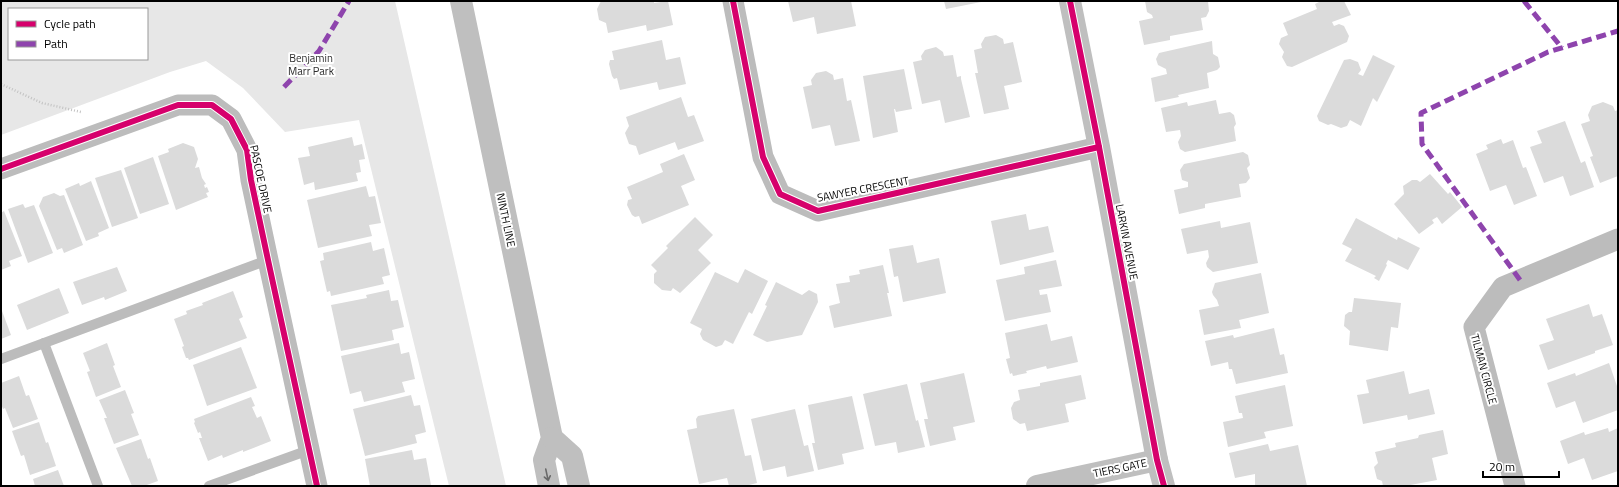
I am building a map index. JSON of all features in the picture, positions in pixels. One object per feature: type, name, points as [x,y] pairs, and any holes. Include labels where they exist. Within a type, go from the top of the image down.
[{"type":"street","name":"NINTH LINE","points":[[461,1],[552,438]]},
{"type":"street","name":"SAWYER CRESCENT","points":[[733,1],[763,157],[780,194],[818,211],[1099,147]]},
{"type":"street","name":"LARKIN AVENUE","points":[[1070,1],[1099,147],[1157,460],[1164,486]]},
{"type":"street","name":"PASCOE DRIVE","points":[[1,169],[178,105],[212,105],[232,119],[247,150],[251,180],[317,486]]},
{"type":"street","name":"TILMAN CIRCLE","points":[[1515,486],[1474,328],[1503,287],[1618,239]]},
{"type":"street","points":[[549,486],[544,460],[552,438],[572,456],[579,486]]},
{"type":"street","name":"TIERS GATE","points":[[1037,486],[1157,460]]},
{"type":"lane","points":[[1,359],[268,260]]},
{"type":"lane","points":[[44,343],[98,486]]},
{"type":"lane","points":[[209,486],[309,450]]},
{"type":"path","points":[[1,84],[42,104],[80,112]]},
{"type":"green space","name":"Benjamin Marr Park","points":[[1,1],[395,1],[506,486],[449,486],[359,120],[285,132],[243,88],[206,61],[170,72],[1,135]]},
{"type":"building","points":[[601,1],[654,1],[654,3],[668,1],[673,25],[647,31],[646,25],[608,33],[606,23],[599,20],[597,9]]},
{"type":"building","points":[[788,1],[851,1],[856,26],[817,34],[814,17],[793,22]]},
{"type":"building","points":[[944,1],[980,1],[981,2],[946,9]]},
{"type":"building","points":[[1145,1],[1208,1],[1209,11],[1206,17],[1201,18],[1203,30],[1170,36],[1170,40],[1144,45],[1139,21],[1153,18],[1152,15],[1147,12]]},
{"type":"building","points":[[1321,1],[1344,1],[1351,15],[1332,22],[1334,26],[1339,24],[1344,26],[1349,36],[1347,42],[1292,67],[1287,66],[1282,57],[1284,52],[1279,44],[1281,38],[1288,35],[1283,23],[1317,9],[1315,4]]},
{"type":"building","points":[[996,35],[1003,39],[1004,44],[1013,42],[1022,82],[1004,86],[1009,109],[984,114],[975,73],[978,73],[974,50],[982,48],[981,44],[985,37]]},
{"type":"building","points":[[662,40],[666,60],[680,57],[686,84],[659,90],[657,82],[620,90],[617,78],[614,79],[612,76],[609,64],[610,60],[614,60],[612,51]]},
{"type":"building","points":[[1212,41],[1213,54],[1218,57],[1220,67],[1217,70],[1207,73],[1209,88],[1155,102],[1151,78],[1167,74],[1166,69],[1158,65],[1156,59],[1159,53]]},
{"type":"building","points":[[936,47],[943,52],[944,56],[953,55],[957,77],[961,76],[970,117],[945,123],[940,100],[922,104],[913,62],[922,60],[921,56],[925,50]]},
{"type":"building","points":[[1373,55],[1395,66],[1377,102],[1373,98],[1361,126],[1350,120],[1347,126],[1341,128],[1319,121],[1317,116],[1344,60],[1350,59],[1358,62],[1361,70],[1358,74],[1363,76]]},
{"type":"building","points":[[904,69],[912,109],[896,112],[894,109],[898,132],[873,138],[863,76]]},
{"type":"building","points":[[826,71],[833,75],[834,80],[843,78],[847,101],[851,100],[860,141],[835,146],[830,125],[812,129],[803,87],[812,85],[811,80],[816,73]]},
{"type":"building","points":[[681,97],[688,117],[694,115],[704,141],[678,150],[675,142],[639,155],[636,146],[629,144],[625,133],[629,126],[626,117]]},
{"type":"building","points":[[1216,100],[1219,114],[1230,112],[1234,115],[1236,124],[1234,127],[1236,141],[1185,152],[1180,149],[1178,142],[1181,136],[1180,130],[1166,132],[1161,108],[1187,102],[1188,106]]},
{"type":"building","points":[[1603,102],[1613,106],[1615,111],[1618,110],[1618,176],[1600,183],[1590,157],[1593,156],[1581,124],[1590,121],[1588,115],[1592,106]]},
{"type":"building","points":[[1565,121],[1581,163],[1585,161],[1594,187],[1570,196],[1563,176],[1544,183],[1530,147],[1542,143],[1537,131]]},
{"type":"building","points":[[352,137],[354,146],[362,144],[365,159],[359,160],[361,172],[356,173],[358,181],[315,190],[314,182],[304,185],[298,158],[310,156],[308,147]]},
{"type":"building","points":[[1501,139],[1503,144],[1513,140],[1523,168],[1526,167],[1537,196],[1514,205],[1506,185],[1490,191],[1476,154],[1488,149],[1486,145]]},
{"type":"building","points":[[183,143],[194,147],[198,159],[195,168],[199,167],[202,178],[206,184],[204,185],[205,188],[207,187],[209,192],[206,193],[208,197],[176,210],[158,156],[169,152],[168,149]]},
{"type":"building","points":[[1243,152],[1248,155],[1250,165],[1247,168],[1250,178],[1246,183],[1239,184],[1241,197],[1205,204],[1205,208],[1179,214],[1174,190],[1188,187],[1188,182],[1182,180],[1180,170],[1184,164]]},
{"type":"building","points":[[684,154],[695,180],[681,186],[689,205],[642,224],[639,216],[635,217],[632,215],[627,205],[628,200],[632,199],[627,187],[663,172],[660,164]]},
{"type":"building","points":[[153,157],[169,204],[140,214],[124,168]]},
{"type":"building","points":[[121,170],[138,218],[112,227],[95,178]]},
{"type":"building","points":[[1430,174],[1448,194],[1450,192],[1462,207],[1442,224],[1437,217],[1432,220],[1434,223],[1419,234],[1394,204],[1404,194],[1403,186],[1412,180],[1417,180],[1420,182]]},
{"type":"building","points":[[91,181],[109,228],[98,233],[99,236],[86,241],[65,189],[79,183],[80,186]]},
{"type":"building","points":[[366,186],[369,197],[375,196],[381,223],[369,225],[372,236],[318,248],[307,200]]},
{"type":"building","points":[[54,193],[60,196],[64,195],[83,245],[64,253],[62,248],[57,250],[39,206],[43,197]]},
{"type":"building","points":[[23,204],[25,208],[34,205],[53,253],[28,263],[8,209]]},
{"type":"building","points":[[4,211],[22,256],[9,261],[11,266],[1,270],[1,213]]},
{"type":"building","points":[[1026,214],[1029,230],[1048,226],[1054,252],[1000,265],[991,221]]},
{"type":"building","points":[[695,217],[713,235],[698,250],[711,263],[680,293],[673,288],[671,291],[662,290],[654,283],[654,274],[657,271],[651,265],[668,248],[666,246]]},
{"type":"building","points":[[1356,218],[1397,240],[1398,237],[1420,248],[1408,270],[1388,260],[1379,281],[1374,278],[1376,276],[1345,261],[1352,249],[1342,244]]},
{"type":"building","points":[[1220,221],[1221,228],[1250,222],[1258,263],[1213,272],[1207,267],[1206,263],[1209,257],[1208,250],[1187,254],[1181,229]]},
{"type":"building","points":[[371,242],[373,251],[384,248],[390,275],[382,277],[384,284],[331,296],[330,291],[327,292],[320,261],[324,260],[323,253]]},
{"type":"building","points":[[913,245],[917,263],[939,258],[946,293],[903,302],[898,276],[894,277],[889,249]]},
{"type":"building","points":[[1056,260],[1062,286],[1039,290],[1040,295],[1047,294],[1051,312],[1005,321],[996,280],[1025,274],[1024,267]]},
{"type":"building","points":[[883,265],[892,316],[834,328],[829,306],[840,303],[836,284],[850,282],[849,276],[860,274],[859,270]]},
{"type":"building","points":[[117,267],[127,291],[105,300],[104,297],[82,305],[73,282]]},
{"type":"building","points":[[745,269],[768,281],[752,314],[749,312],[733,344],[725,340],[722,345],[716,347],[703,340],[700,334],[702,329],[690,323],[715,272],[738,283]]},
{"type":"building","points":[[1261,273],[1269,313],[1239,320],[1241,328],[1204,335],[1199,310],[1219,306],[1212,292],[1215,283]]},
{"type":"building","points":[[776,282],[802,295],[809,290],[817,294],[818,302],[802,335],[767,342],[753,335],[767,306],[765,305]]},
{"type":"building","points":[[59,288],[69,313],[27,330],[17,305]]},
{"type":"building","points":[[389,290],[391,301],[398,300],[404,327],[392,330],[394,340],[341,351],[331,305],[367,298],[366,295]]},
{"type":"building","points":[[233,291],[243,317],[239,319],[247,338],[189,360],[186,358],[182,347],[184,346],[174,319],[187,314],[186,311],[203,305],[202,303]]},
{"type":"building","points":[[1354,298],[1401,303],[1398,328],[1391,327],[1388,351],[1349,345],[1350,331],[1344,326],[1345,315],[1352,312]]},
{"type":"building","points":[[1589,304],[1593,317],[1602,314],[1613,345],[1548,370],[1539,345],[1554,340],[1546,319]]},
{"type":"building","points":[[2,311],[11,335],[1,339],[1,312]]},
{"type":"building","points":[[1047,324],[1051,341],[1072,336],[1078,362],[1047,369],[1046,366],[1013,376],[1012,373],[1010,374],[1006,359],[1010,358],[1005,333]]},
{"type":"building","points":[[1274,328],[1280,355],[1284,354],[1288,373],[1236,384],[1232,369],[1229,369],[1228,362],[1211,366],[1205,341],[1233,335],[1234,338]]},
{"type":"building","points":[[107,343],[115,365],[113,366],[121,387],[96,397],[87,372],[90,371],[83,353]]},
{"type":"building","points":[[399,343],[401,354],[409,352],[415,379],[402,382],[405,392],[364,402],[361,391],[350,394],[341,356]]},
{"type":"building","points":[[241,347],[257,388],[207,406],[193,365]]},
{"type":"building","points":[[1609,363],[1618,389],[1618,410],[1583,423],[1575,401],[1556,408],[1547,383],[1575,373],[1576,376]]},
{"type":"building","points":[[1404,371],[1409,394],[1429,389],[1435,414],[1408,420],[1407,415],[1363,424],[1357,395],[1369,393],[1366,380]]},
{"type":"building","points":[[964,373],[975,422],[953,427],[956,440],[930,446],[924,419],[928,419],[920,383]]},
{"type":"building","points":[[1081,375],[1086,399],[1065,404],[1069,422],[1027,431],[1025,423],[1020,424],[1013,419],[1011,408],[1014,402],[1020,400],[1018,390],[1040,386],[1040,383]]},
{"type":"building","points":[[19,376],[26,396],[29,395],[38,419],[13,428],[5,408],[3,409],[1,404],[1,383]]},
{"type":"building","points":[[907,384],[916,421],[918,420],[925,447],[898,453],[896,442],[875,446],[863,394]]},
{"type":"building","points":[[1285,385],[1293,426],[1264,432],[1266,438],[1228,447],[1223,422],[1243,418],[1242,413],[1239,413],[1235,396]]},
{"type":"building","points":[[125,390],[134,413],[131,414],[139,435],[114,444],[104,418],[107,418],[99,400]]},
{"type":"building","points":[[411,395],[414,406],[420,405],[426,432],[415,435],[417,443],[365,456],[353,409]]},
{"type":"building","points":[[852,396],[864,449],[842,454],[844,464],[818,470],[812,443],[815,443],[808,405]]},
{"type":"building","points":[[251,397],[255,406],[252,407],[257,418],[261,416],[271,441],[243,452],[243,450],[223,458],[222,455],[208,461],[199,438],[202,438],[200,432],[198,433],[194,419]]},
{"type":"building","points":[[734,409],[745,456],[751,455],[757,483],[745,486],[729,486],[727,478],[699,484],[687,430],[697,428],[696,419],[698,416]]},
{"type":"building","points":[[795,409],[804,446],[808,445],[814,471],[787,477],[785,466],[763,471],[751,419]]},
{"type":"building","points":[[39,422],[56,466],[30,475],[24,455],[21,456],[12,431]]},
{"type":"building","points":[[1608,428],[1609,432],[1618,428],[1618,471],[1592,480],[1584,458],[1568,464],[1560,441],[1584,432],[1585,435]]},
{"type":"building","points":[[1443,430],[1448,454],[1432,458],[1437,480],[1405,486],[1383,486],[1382,481],[1377,479],[1374,467],[1378,463],[1375,452],[1396,447],[1395,443],[1418,438],[1419,435]]},
{"type":"building","points":[[141,439],[148,459],[150,458],[158,481],[144,486],[132,486],[116,448]]},
{"type":"building","points":[[1268,444],[1270,451],[1298,445],[1307,486],[1255,486],[1255,474],[1235,478],[1229,453]]},
{"type":"building","points":[[412,450],[414,460],[426,458],[431,485],[370,486],[365,459]]},
{"type":"building","points":[[58,470],[64,486],[35,486],[33,479]]},
{"type":"marked path","points":[[284,87],[319,51],[349,1]]},
{"type":"marked path","points":[[1524,1],[1562,48]]},
{"type":"marked path","points":[[1520,280],[1422,144],[1421,113],[1548,52],[1618,31]]},
{"type":"cycle path","points":[[733,1],[763,157],[780,194],[818,211],[1099,147]]},
{"type":"cycle path","points":[[1070,1],[1099,147],[1157,460],[1164,486]]},
{"type":"cycle path","points":[[1,169],[178,105],[212,105],[231,119],[247,150],[251,180],[317,486]]}]
